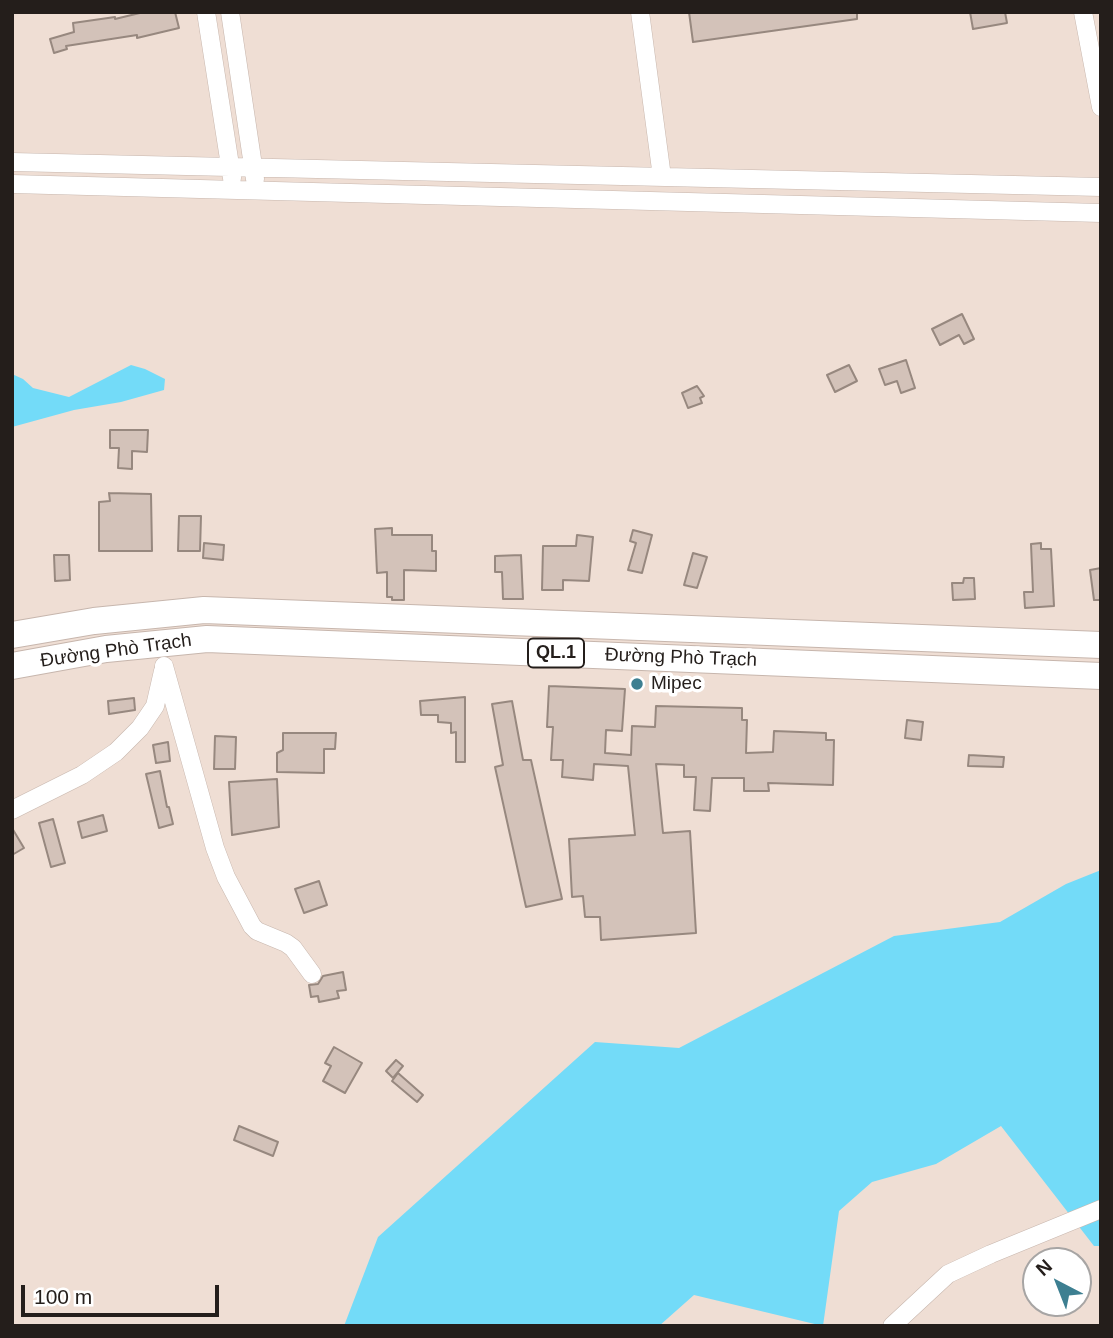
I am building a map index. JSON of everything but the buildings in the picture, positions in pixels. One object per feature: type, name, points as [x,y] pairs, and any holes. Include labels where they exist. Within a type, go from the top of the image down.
[{"type":"highway","name":"Đường Phò Trạch","points":[[12,635],[94,621],[204,610],[1101,645]]},
{"type":"highway","name":"Đường Phò Trạch","points":[[12,666],[106,649],[162,655],[207,639],[1101,676]]},
{"type":"street","points":[[206,12],[233,189]]},
{"type":"street","points":[[230,12],[256,190]]},
{"type":"street","points":[[640,12],[662,177]]},
{"type":"street","points":[[1089,17],[1101,107]]},
{"type":"street","points":[[12,162],[1101,187]]},
{"type":"street","points":[[12,184],[1101,213]]},
{"type":"street","points":[[12,810],[82,775],[116,752],[140,728],[155,706],[162,655]]},
{"type":"street","points":[[162,655],[215,848],[226,877],[252,926],[293,948],[312,974]]},
{"type":"street","points":[[892,1326],[948,1274],[1101,1209]]},
{"type":"water","points":[[131,365],[165,379],[164,390],[12,427],[12,374],[33,388],[69,397]]},
{"type":"water","points":[[1101,870],[1101,1246],[1094,1246],[1001,1126],[936,1164],[872,1182],[839,1211],[823,1326],[694,1295],[659,1326],[344,1326],[378,1237],[595,1042],[679,1048],[894,936],[1000,922],[1066,884]]},
{"type":"place","name":"Mipec","points":[[637,684]]}]
